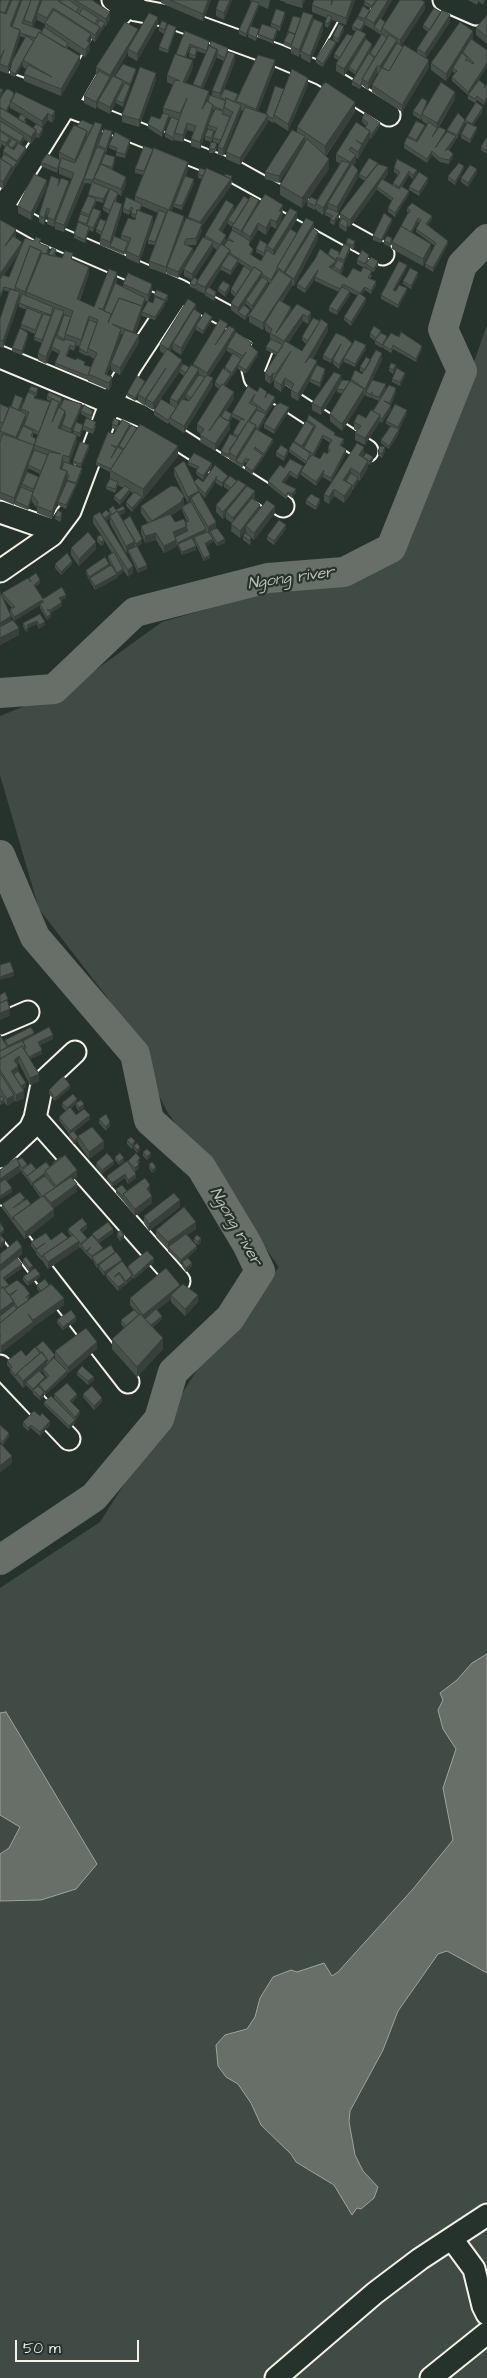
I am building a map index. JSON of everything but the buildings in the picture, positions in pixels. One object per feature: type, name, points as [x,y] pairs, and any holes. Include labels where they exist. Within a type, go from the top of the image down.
[{"type":"street","points":[[322,74],[349,29],[363,0]]},
{"type":"street","points":[[444,0],[476,14],[487,5]]},
{"type":"street","points":[[367,451],[255,378],[253,370],[263,345],[263,339],[258,333],[180,291],[56,238],[1,210],[66,105],[125,2],[198,26],[322,74],[389,115]]},
{"type":"street","points":[[0,81],[235,172],[383,254]]},
{"type":"street","points":[[0,571],[56,531],[70,512],[111,402],[130,367],[180,291]]},
{"type":"street","points":[[0,357],[142,416],[282,506]]},
{"type":"street","points":[[0,512],[56,531]]},
{"type":"street","points":[[0,1024],[28,1012]]},
{"type":"street","points":[[0,1157],[30,1129],[35,1118],[44,1082],[75,1052]]},
{"type":"street","points":[[35,1118],[179,1281]]},
{"type":"street","points":[[0,1217],[128,1382]]},
{"type":"street","points":[[0,1366],[69,1439]]},
{"type":"street","points":[[276,2378],[375,2293],[487,2215]]},
{"type":"street","points":[[452,2238],[474,2269],[482,2306],[487,2314]]},
{"type":"street","points":[[431,2378],[487,2333]]},
{"type":"shaded area","points":[[487,325],[487,2378],[0,2378],[0,1588],[100,1522],[197,1370],[279,1267],[168,1113],[107,997],[39,909],[0,775],[0,716],[72,687],[162,622],[267,592],[377,571],[411,539]]},
{"type":"shaded area","points":[[487,1654],[487,1973],[447,1951],[438,1954],[398,2011],[383,2050],[350,2111],[349,2122],[355,2155],[363,2171],[378,2187],[374,2198],[361,2209],[357,2208],[352,2215],[334,2185],[296,2162],[291,2154],[261,2125],[251,2103],[238,2084],[226,2077],[218,2066],[216,2045],[225,2035],[247,2029],[255,2017],[260,1998],[273,1977],[291,1970],[297,1972],[324,1963],[332,1976],[338,1972],[413,1889],[453,1840],[443,1788],[456,1749],[443,1729],[438,1710],[443,1700],[440,1693],[457,1680],[472,1663]]},
{"type":"shaded area","points":[[6,1712],[97,1864],[76,1889],[41,1900],[0,1901],[0,1854],[9,1848],[20,1827],[0,1815],[0,1713]]},
{"type":"waterway","name":"Ngong river","points":[[0,693],[54,689],[135,612],[268,578],[344,572],[391,548],[462,371],[443,329],[462,265],[487,239]]},
{"type":"waterway","name":"Ngong river","points":[[0,855],[35,937],[135,1054],[149,1120],[201,1167],[247,1244],[260,1271],[230,1318],[173,1372],[159,1419],[94,1497],[0,1560]]}]
